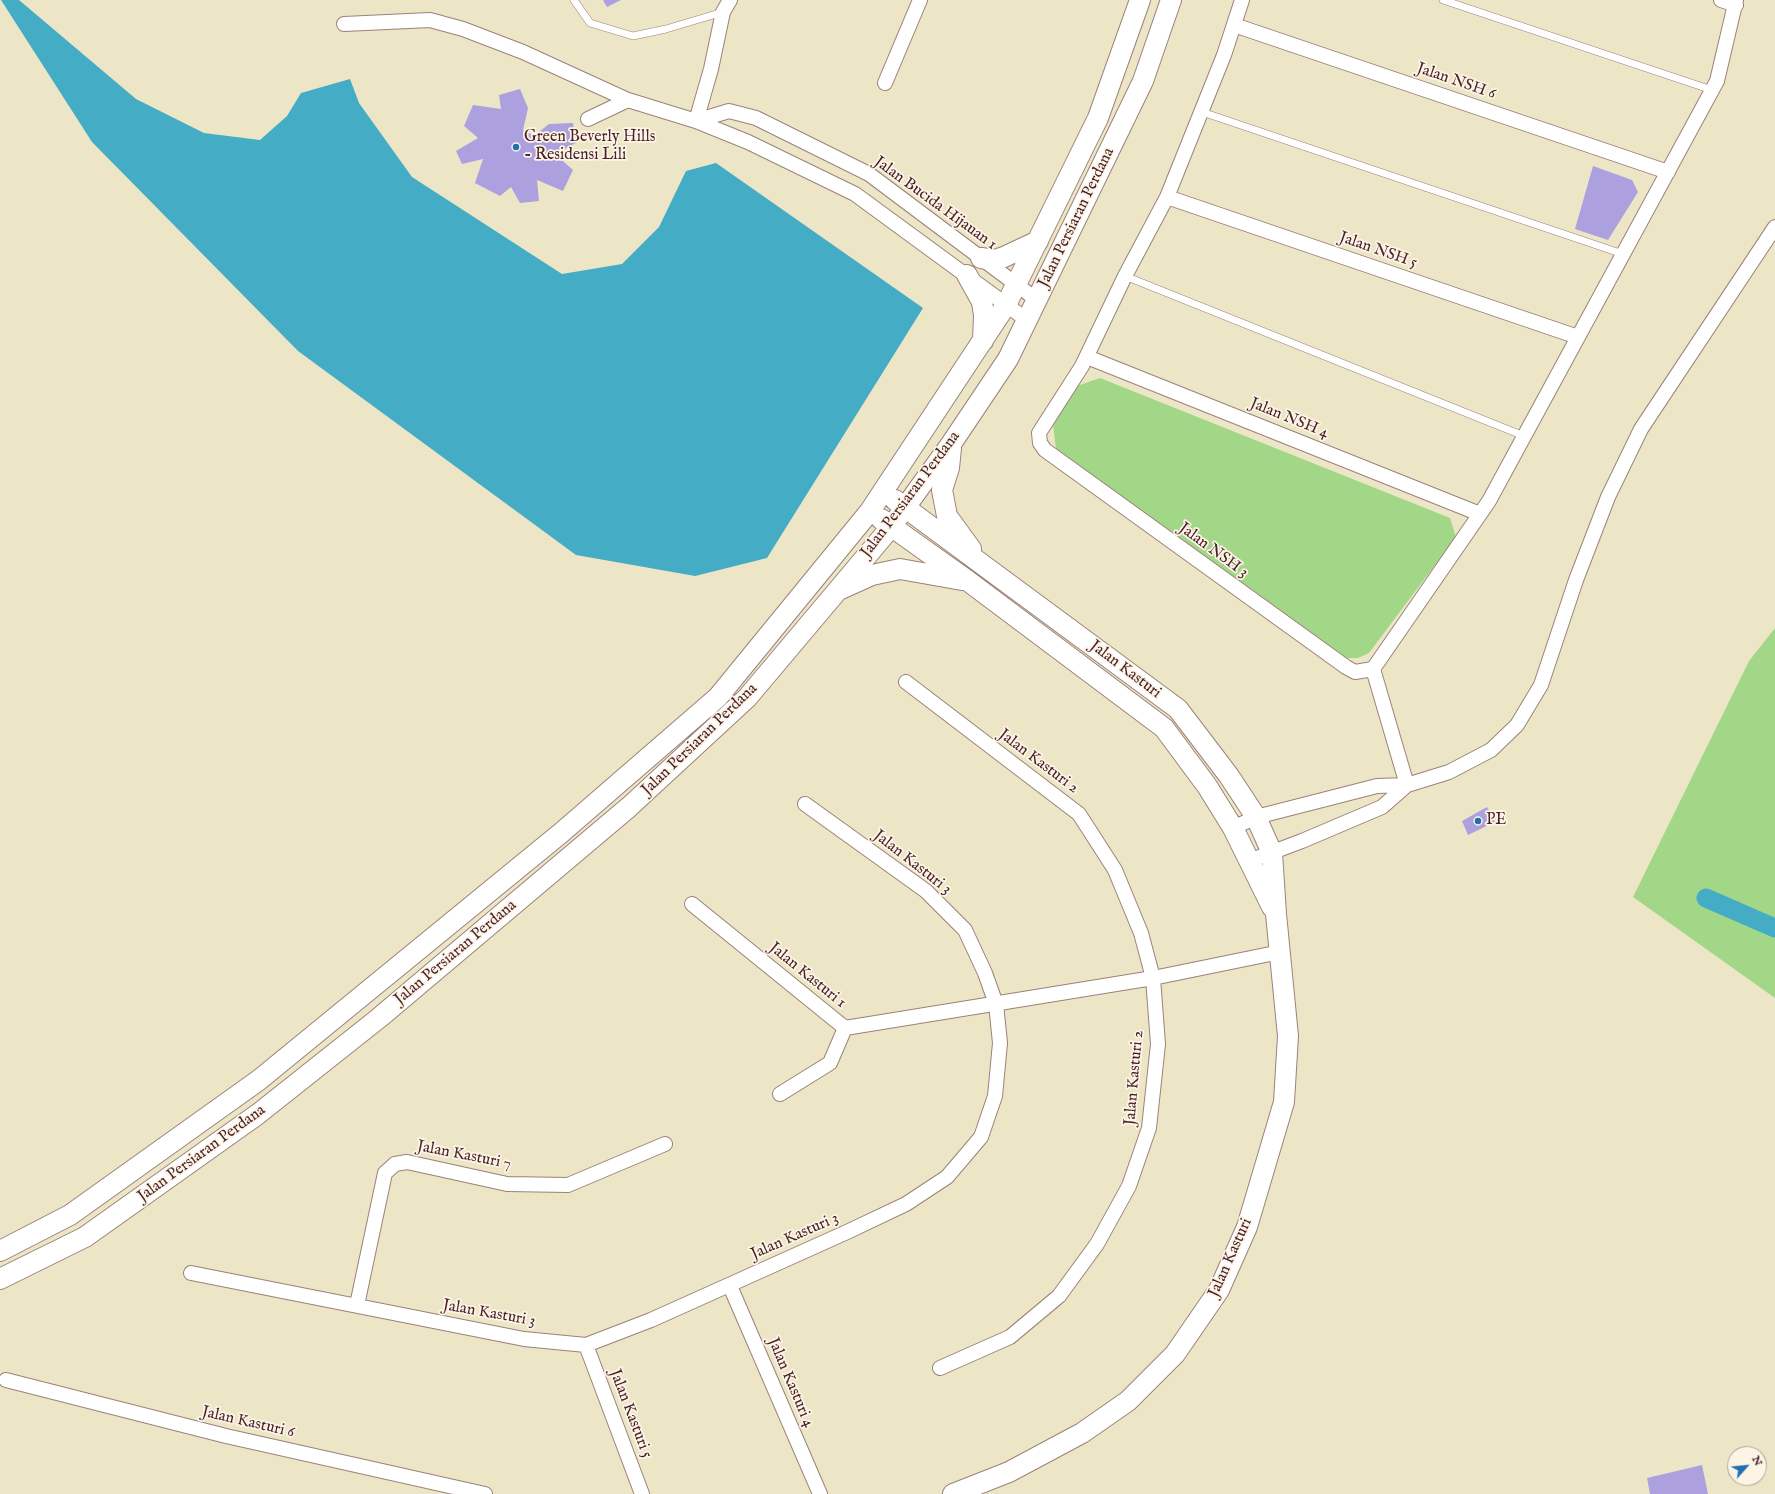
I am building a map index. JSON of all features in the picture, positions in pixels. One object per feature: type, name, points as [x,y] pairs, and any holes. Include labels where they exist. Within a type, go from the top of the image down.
[{"type":"main road","name":"Jalan Persiaran Perdana","points":[[0,1251],[70,1215],[258,1080],[561,833],[718,697],[870,511],[1006,305],[1098,118],[1140,0]]},
{"type":"main road","name":"Jalan Persiaran Perdana","points":[[0,1279],[85,1237],[258,1114],[380,1018],[630,807],[741,703],[906,508],[1008,359],[1143,81],[1171,0]]},
{"type":"main road","points":[[981,258],[995,260],[1038,241]]},
{"type":"main road","points":[[967,275],[982,302],[984,314],[982,341]]},
{"type":"main road","points":[[951,444],[949,468],[942,490],[947,516],[983,564]]},
{"type":"main road","name":"Jalan Kasturi","points":[[884,491],[1178,709],[1229,776],[1256,817],[1272,853],[1276,914],[1288,1036],[1284,1102],[1247,1227],[1219,1290],[1175,1354],[1128,1401],[1082,1433],[1009,1472],[953,1494]]},
{"type":"main road","name":"Jalan Kasturi","points":[[870,511],[968,581],[1164,728],[1207,786],[1233,828],[1276,914]]},
{"type":"main road","points":[[836,591],[872,575],[900,569],[968,581]]},
{"type":"street","points":[[885,83],[920,0]]},
{"type":"street","points":[[1086,357],[1167,197],[1202,112],[1242,0]]},
{"type":"street","points":[[1407,785],[1373,669],[1489,501],[1717,81],[1736,3],[1721,0]]},
{"type":"street","points":[[696,121],[711,69],[726,6]]},
{"type":"street","points":[[344,24],[430,20],[463,29],[523,52],[628,100],[696,121],[748,142],[855,194],[1028,320]]},
{"type":"street","name":"Jalan NSH 6","points":[[1234,25],[1668,172]]},
{"type":"street","points":[[588,119],[628,100]]},
{"type":"street","name":"Jalan Bucida Hijauan 1","points":[[696,121],[729,111],[756,118],[869,174],[1037,300]]},
{"type":"street","name":"Jalan NSH 5","points":[[1167,197],[1578,337]]},
{"type":"street","points":[[1233,828],[1256,817],[1377,786],[1407,785],[1449,772],[1491,750],[1517,725],[1541,685],[1576,580],[1608,497],[1640,429],[1775,227]]},
{"type":"street","name":"Jalan NSH 3","points":[[1086,357],[1082,366],[1040,432],[1040,442],[1045,450],[1346,667],[1355,672],[1373,669]]},
{"type":"street","name":"Jalan NSH 4","points":[[1086,357],[1480,514]]},
{"type":"street","name":"Jalan Kasturi 2","points":[[906,682],[1079,814],[1115,870],[1141,933],[1153,978],[1158,1044],[1149,1128],[1129,1186],[1097,1244],[1059,1296],[1010,1337],[940,1368]]},
{"type":"street","points":[[1249,861],[1382,808],[1407,785]]},
{"type":"street","name":"Jalan Kasturi 3","points":[[192,1273],[524,1339],[586,1345],[651,1320],[730,1286],[906,1204],[947,1177],[981,1137],[995,1096],[1000,1043],[996,1004],[985,973],[965,930],[926,892],[805,804]]},
{"type":"street","name":"Jalan Kasturi 1","points":[[692,904],[845,1028],[830,1063],[780,1094]]},
{"type":"street","points":[[845,1028],[1153,978],[1280,952]]},
{"type":"street","name":"Jalan Kasturi 7","points":[[358,1305],[385,1173],[395,1164],[407,1162],[507,1184],[568,1185],[665,1144]]},
{"type":"street","name":"Jalan Kasturi 4","points":[[730,1286],[820,1494]]},
{"type":"street","name":"Jalan Kasturi 5","points":[[586,1345],[642,1494]]},
{"type":"street","name":"Jalan Kasturi 6","points":[[6,1380],[226,1436],[485,1494]]},
{"type":"lane","points":[[574,0],[590,23],[633,36],[666,29],[726,6]]},
{"type":"lane","points":[[1443,0],[1712,90]]},
{"type":"lane","points":[[1202,112],[1623,254]]},
{"type":"lane","points":[[1126,276],[1524,436]]},
{"type":"green space","points":[[1100,378],[1450,518],[1456,537],[1369,653],[1358,658],[1347,658],[1056,449],[1053,425],[1077,386]]},
{"type":"green space","points":[[1775,628],[1775,998],[1633,897],[1749,661]]},
{"type":"water","points":[[1,0],[19,0],[136,99],[204,133],[260,140],[287,116],[301,93],[350,79],[359,103],[412,177],[562,274],[622,264],[659,227],[686,171],[716,163],[923,308],[767,558],[695,576],[576,555],[298,351],[92,142]]},
{"type":"building","points":[[603,0],[621,0],[607,7]]},
{"type":"building","name":"Green Beverly Hills - Residensi Lili","points":[[520,89],[528,108],[523,130],[534,136],[549,124],[573,123],[576,143],[555,154],[573,170],[563,191],[537,180],[539,201],[520,203],[511,187],[500,196],[475,183],[483,159],[462,164],[456,151],[478,138],[464,126],[473,105],[501,109],[499,95]]},
{"type":"building","points":[[1593,166],[1632,180],[1638,192],[1608,240],[1575,229]]},
{"type":"building","name":"PE","points":[[1487,807],[1495,822],[1468,835],[1462,821]]},
{"type":"building","points":[[1702,1465],[1708,1494],[1650,1494],[1647,1478]]},
{"type":"waterway","points":[[1706,898],[1775,928]]},
{"type":"place","name":"Green Beverly Hills - Residensi Lili","points":[[516,147]]},
{"type":"place","name":"PE","points":[[1478,821]]}]
